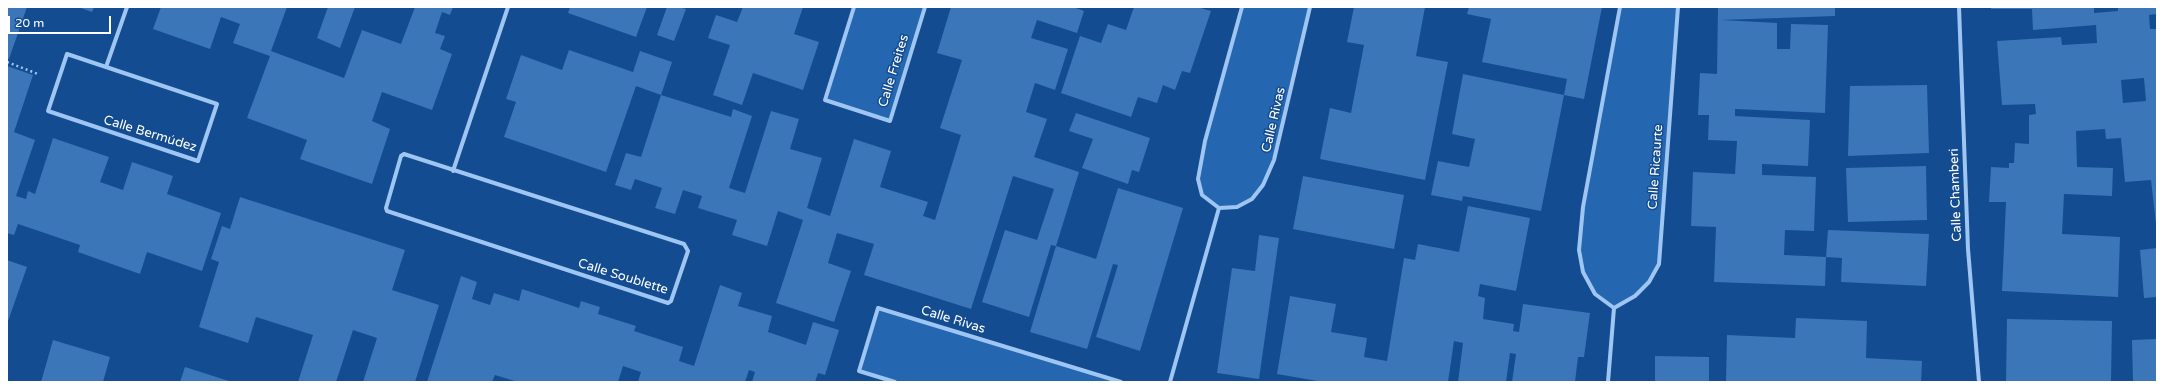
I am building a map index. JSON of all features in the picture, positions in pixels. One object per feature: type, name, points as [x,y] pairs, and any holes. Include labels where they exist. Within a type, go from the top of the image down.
[{"type":"street","points":[[106,67],[127,7]]},
{"type":"street","points":[[453,171],[508,7]]},
{"type":"street","name":"Calle Freites","points":[[854,7],[825,100],[890,121],[925,7]]},
{"type":"street","points":[[1170,382],[1219,208],[1202,195],[1198,178],[1205,141],[1242,7]]},
{"type":"street","name":"Calle Rivas","points":[[1219,208],[1237,207],[1252,199],[1263,185],[1274,160],[1310,7]]},
{"type":"street","points":[[1608,382],[1614,308],[1595,294],[1583,272],[1578,250],[1583,207],[1620,7]]},
{"type":"street","name":"Calle Ricaurte","points":[[1614,308],[1635,296],[1649,282],[1659,264],[1678,7]]},
{"type":"street","name":"Calle Chamberi","points":[[1959,7],[1968,249],[1978,382]]},
{"type":"street","name":"Calle Bermúdez","points":[[67,54],[217,104],[198,161],[48,112],[58,81],[67,54]]},
{"type":"street","name":"Calle Soublette","points":[[402,154],[453,171],[684,244],[688,251],[671,302],[668,303],[386,210],[402,154]]},
{"type":"street","name":"Calle Rivas","points":[[895,382],[859,371],[878,308],[1121,382]]},
{"type":"path","points":[[7,62],[58,81]]},
{"type":"shaded area","points":[[854,7],[925,7],[890,121],[825,100]]},
{"type":"shaded area","points":[[1242,7],[1310,7],[1274,160],[1263,185],[1252,199],[1237,207],[1219,208],[1202,195],[1198,179],[1205,141]]},
{"type":"shaded area","points":[[1620,7],[1678,7],[1659,264],[1649,282],[1635,296],[1614,308],[1595,294],[1583,272],[1579,250],[1583,207]]},
{"type":"shaded area","points":[[878,308],[1121,382],[895,382],[859,371]]},
{"type":"building","points":[[7,7],[27,7],[9,59],[7,58]]},
{"type":"building","points":[[78,7],[94,7],[92,12]]},
{"type":"building","points":[[161,7],[287,7],[271,51],[344,78],[362,30],[401,44],[415,7],[453,7],[450,15],[442,12],[435,33],[445,36],[440,49],[452,54],[432,110],[382,92],[372,121],[390,129],[372,184],[300,159],[307,140],[247,118],[270,56],[233,43],[240,24],[221,17],[210,49],[153,29]]},
{"type":"building","points":[[328,7],[355,7],[340,48],[317,38]]},
{"type":"building","points":[[570,7],[647,7],[636,37],[568,13]]},
{"type":"building","points":[[667,7],[686,9],[674,41],[657,35]]},
{"type":"building","points":[[743,7],[803,7],[794,34],[819,42],[803,90],[753,73],[742,105],[713,95],[730,45],[708,38],[716,15],[737,22]]},
{"type":"building","points":[[951,7],[1073,7],[1084,11],[1077,33],[1037,20],[1031,38],[1068,49],[1055,90],[1035,83],[1026,112],[1047,119],[1034,157],[1079,172],[1056,246],[1051,245],[1029,317],[982,302],[1005,230],[1037,240],[1054,189],[1013,176],[971,309],[864,275],[874,244],[837,233],[828,263],[851,271],[834,322],[776,303],[803,220],[778,211],[767,246],[732,235],[737,220],[698,208],[702,196],[683,190],[675,214],[655,208],[662,188],[635,179],[631,190],[615,185],[626,153],[641,157],[661,95],[731,117],[733,109],[752,116],[729,188],[745,193],[771,111],[799,119],[790,149],[822,158],[807,208],[830,216],[854,139],[891,151],[880,187],[928,202],[923,216],[935,220],[961,135],[940,128],[962,60],[937,53]]},
{"type":"building","points":[[1134,7],[1197,7],[1211,11],[1190,73],[1182,71],[1175,90],[1163,85],[1157,103],[1138,97],[1131,117],[1061,93],[1080,36],[1101,43],[1108,24],[1126,30]]},
{"type":"building","points":[[1354,7],[1425,7],[1416,56],[1448,62],[1425,180],[1320,159],[1330,108],[1351,113],[1364,45],[1347,42]]},
{"type":"building","points":[[1469,7],[1602,7],[1584,99],[1564,95],[1567,79],[1482,62],[1491,19],[1467,14]]},
{"type":"building","points":[[1718,7],[1835,7],[1835,16],[1721,20],[1777,23],[1777,49],[1790,49],[1791,24],[1828,25],[1825,113],[1735,109],[1735,116],[1810,120],[1808,166],[1762,164],[1762,175],[1816,177],[1814,231],[1785,230],[1784,255],[1826,257],[1825,286],[1714,282],[1716,227],[1691,226],[1693,172],[1735,174],[1737,141],[1708,140],[1709,115],[1698,115],[1700,73],[1717,74]]},
{"type":"building","points":[[1991,7],[2094,7],[2094,13],[2118,11],[2118,7],[2157,7],[2157,14],[2149,15],[2150,29],[2157,29],[2157,233],[2151,180],[2125,182],[2121,138],[2106,139],[2105,129],[2076,131],[2077,167],[2113,168],[2112,196],[2064,194],[2062,234],[2120,237],[2118,297],[2002,291],[2006,202],[1989,202],[1991,167],[2009,168],[2009,163],[2014,163],[2015,143],[2029,144],[2029,115],[2036,114],[2035,104],[2002,105],[1997,41],[2061,37],[2062,45],[2097,43],[2096,25],[2033,30],[2032,9],[1991,9]],"holes":[[[2144,78],[2146,101],[2123,103],[2121,80]]]},
{"type":"building","points":[[569,50],[633,72],[640,51],[672,62],[661,95],[636,86],[606,172],[504,137],[516,102],[506,99],[521,55],[562,70]]},
{"type":"building","points":[[7,66],[33,75],[14,132],[35,140],[16,196],[26,199],[28,191],[35,194],[53,138],[109,157],[100,182],[123,190],[132,162],[173,176],[167,194],[221,213],[202,271],[147,252],[140,274],[78,252],[80,245],[18,224],[14,235],[7,233]]},
{"type":"building","points":[[1463,74],[1564,95],[1541,211],[1463,196],[1462,201],[1431,195],[1438,161],[1469,167],[1475,139],[1452,134]]},
{"type":"building","points":[[1927,85],[1929,153],[1848,156],[1850,86]]},
{"type":"building","points":[[1076,113],[1150,138],[1139,172],[1132,170],[1128,184],[1082,168],[1093,139],[1069,131]]},
{"type":"building","points":[[1926,166],[1927,220],[1848,222],[1846,168]]},
{"type":"building","points":[[1303,176],[1404,195],[1394,249],[1293,229]]},
{"type":"building","points":[[1118,188],[1183,208],[1140,351],[1096,337],[1118,265],[1113,264],[1087,349],[1030,332],[1056,246],[1096,259]]},
{"type":"building","points":[[240,197],[405,250],[392,290],[439,305],[415,382],[363,382],[377,338],[353,330],[336,382],[298,382],[313,335],[256,317],[248,343],[199,327],[219,262],[211,259],[222,226],[230,229]]},
{"type":"building","points":[[1468,206],[1530,218],[1516,291],[1480,284],[1478,296],[1485,298],[1483,319],[1514,324],[1513,331],[1519,332],[1523,304],[1590,313],[1584,357],[1578,357],[1575,382],[1512,382],[1516,354],[1510,353],[1506,382],[1458,382],[1463,343],[1454,341],[1448,382],[1323,382],[1277,374],[1290,296],[1336,304],[1331,332],[1367,338],[1364,357],[1387,361],[1404,258],[1415,260],[1418,244],[1459,252]]},
{"type":"building","points":[[1828,230],[1929,234],[1926,286],[1841,282],[1842,258],[1826,257]]},
{"type":"building","points":[[1259,235],[1279,238],[1259,379],[1217,373],[1232,268],[1255,271]]},
{"type":"building","points":[[2157,248],[2157,297],[2144,298],[2140,250]]},
{"type":"building","points":[[7,260],[27,267],[7,324]]},
{"type":"building","points":[[461,276],[477,282],[472,299],[490,305],[494,293],[519,301],[522,289],[579,308],[581,301],[600,307],[598,314],[636,326],[634,331],[683,347],[679,361],[694,366],[720,285],[742,293],[738,306],[772,316],[768,332],[806,345],[813,322],[839,330],[825,375],[818,373],[815,382],[752,382],[755,372],[749,370],[745,382],[638,382],[641,372],[623,366],[618,382],[518,382],[495,375],[492,382],[427,382]]},
{"type":"building","points":[[1796,318],[1867,321],[1866,358],[1922,361],[1921,382],[1726,382],[1727,335],[1795,338]]},
{"type":"building","points":[[2007,319],[2112,321],[2111,382],[2006,382]]},
{"type":"building","points":[[2157,339],[2157,382],[2133,382],[2132,340]]},
{"type":"building","points":[[53,340],[110,357],[103,382],[41,382]]},
{"type":"building","points":[[1655,356],[1709,357],[1709,382],[1655,382]]},
{"type":"building","points":[[185,367],[232,382],[180,382]]}]
